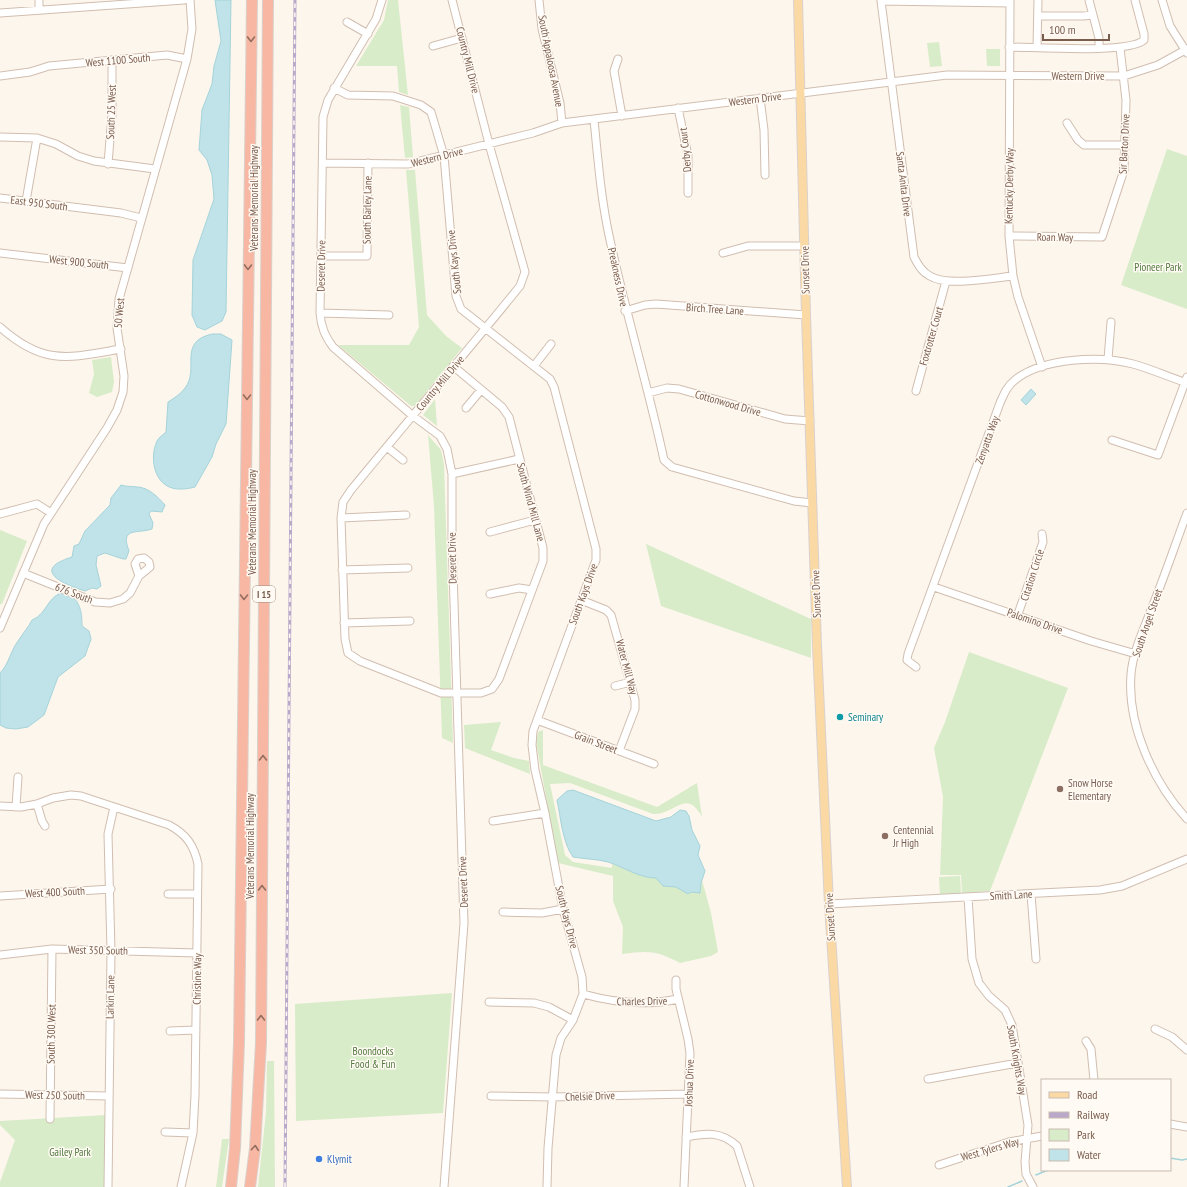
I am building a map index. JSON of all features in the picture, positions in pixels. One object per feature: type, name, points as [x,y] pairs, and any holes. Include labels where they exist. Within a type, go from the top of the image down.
[{"type":"highway","name":"Veterans Memorial Highway","points":[[231,1187],[235,1148],[239,1042],[252,0]]},
{"type":"highway","name":"Veterans Memorial Highway","points":[[250,1187],[255,1148],[261,1043],[268,0]]},
{"type":"main road","name":"Sunset Drive","points":[[798,0],[812,503],[829,904],[847,1187]]},
{"type":"street","points":[[39,0],[40,10]]},
{"type":"street","points":[[0,13],[184,0]]},
{"type":"street","name":"50 West","points":[[0,628],[38,537],[51,513],[108,428],[117,410],[123,392],[124,376],[121,349],[116,328],[117,312],[141,218],[186,59],[192,29],[190,0]]},
{"type":"street","name":"Deseret Drive","points":[[382,0],[381,9],[368,34],[334,88],[328,100],[323,117],[320,313],[321,327],[326,338],[333,347],[413,416],[440,436],[447,449],[452,474],[456,693],[464,923],[444,1187]]},
{"type":"street","name":"Country Mill Drive","points":[[452,0],[489,144],[525,272],[520,286],[343,502],[340,518],[344,623],[348,653],[360,661],[442,693],[456,693]]},
{"type":"street","name":"South Appaloosa Avenue","points":[[539,0],[542,29],[560,103],[562,123]]},
{"type":"street","points":[[1037,47],[1038,0]]},
{"type":"street","points":[[1089,0],[1099,38],[1099,48]]},
{"type":"street","points":[[1009,47],[1120,48],[1140,44],[1144,40],[1144,34],[1135,0]]},
{"type":"street","points":[[1162,0],[1170,26],[1186,50]]},
{"type":"street","name":"Santa Anita Drive","points":[[1010,1],[882,1],[914,258],[920,268],[931,277],[946,281],[1013,276]]},
{"type":"street","name":"Kentucky Derby Way","points":[[1010,1],[1009,47],[1011,75],[1009,236],[1013,276],[1018,297],[1042,367]]},
{"type":"street","points":[[1038,16],[1093,15]]},
{"type":"street","points":[[347,22],[368,34]]},
{"type":"street","points":[[433,46],[462,38]]},
{"type":"street","name":"Sir Barton Drive","points":[[1102,238],[1124,170],[1126,100],[1120,48]]},
{"type":"street","name":"Western Drive","points":[[323,163],[408,164],[534,133],[562,123],[947,75],[1124,76],[1158,65],[1186,50]]},
{"type":"street","name":"West 1100 South","points":[[0,76],[30,72],[49,66],[112,60],[167,55],[186,59]]},
{"type":"street","points":[[618,59],[614,71],[622,116]]},
{"type":"street","name":"South 25 West","points":[[108,164],[112,115],[112,60]]},
{"type":"street","name":"South Kays Drive","points":[[334,88],[348,95],[393,96],[421,105],[431,112],[444,156],[456,296],[461,309],[550,379],[554,387],[596,549],[596,560],[533,731],[532,745],[535,770],[545,813],[563,909],[582,977],[583,994],[573,1020],[561,1038],[556,1055],[547,1187]]},
{"type":"street","points":[[760,98],[764,130],[765,175]]},
{"type":"street","name":"Derby Court","points":[[678,108],[688,156],[688,193]]},
{"type":"street","name":"Preakness Drive","points":[[594,120],[602,194],[610,238],[626,310],[658,431],[664,460],[672,467],[794,501],[812,503]]},
{"type":"street","points":[[1067,123],[1078,140],[1084,145],[1125,145]]},
{"type":"street","points":[[0,137],[36,138],[56,144],[78,156],[108,164],[155,169]]},
{"type":"street","points":[[26,202],[36,138]]},
{"type":"street","name":"South Barley Lane","points":[[321,256],[367,256],[368,163]]},
{"type":"street","name":"East 950 South","points":[[0,198],[122,213],[141,218]]},
{"type":"street","name":"Roan Way","points":[[1009,236],[1102,238]]},
{"type":"street","points":[[723,254],[748,246],[804,246]]},
{"type":"street","name":"West 900 South","points":[[0,253],[128,268]]},
{"type":"street","name":"Foxtrotter Court","points":[[916,391],[946,281]]},
{"type":"street","name":"Birch Tree Lane","points":[[626,310],[656,304],[806,315]]},
{"type":"street","points":[[320,313],[389,315]]},
{"type":"street","points":[[1108,359],[1111,322]]},
{"type":"street","points":[[0,327],[21,345],[48,356],[74,357],[121,349]]},
{"type":"street","points":[[534,366],[551,344]]},
{"type":"street","name":"Zenyatta Way","points":[[916,667],[907,660],[908,654],[934,587],[1000,403],[1007,389],[1016,380],[1042,367],[1069,361],[1108,359],[1133,364],[1186,381]]},
{"type":"street","name":"South Wind Mill Lane","points":[[454,366],[502,407],[509,417],[543,548],[542,561],[499,679],[492,689],[481,693],[456,693]]},
{"type":"street","points":[[1112,440],[1158,455],[1186,381]]},
{"type":"street","name":"Cottonwood Drive","points":[[648,393],[667,388],[679,389],[785,419],[810,421]]},
{"type":"street","points":[[466,408],[481,390]]},
{"type":"street","points":[[387,447],[403,460]]},
{"type":"street","points":[[452,474],[519,459]]},
{"type":"street","points":[[0,514],[18,511],[37,504],[51,513]]},
{"type":"street","name":"South Angel Street","points":[[1187,513],[1136,654],[1131,673],[1131,698],[1133,713],[1141,741],[1154,770],[1169,796],[1187,819]]},
{"type":"street","points":[[340,518],[406,515]]},
{"type":"street","points":[[490,532],[535,520]]},
{"type":"street","name":"Citation Circle","points":[[1018,614],[1043,542],[1042,534]]},
{"type":"street","points":[[342,570],[408,568]]},
{"type":"street","name":"676 South","points":[[22,574],[102,603],[114,602],[130,593],[138,576]]},
{"type":"street","name":"Palomino Drive","points":[[934,587],[1018,614],[1091,641],[1136,654]]},
{"type":"street","points":[[490,594],[519,588],[532,590]]},
{"type":"street","name":"Water Mill Way","points":[[581,600],[606,610],[611,615],[631,682],[635,700],[635,709],[618,751]]},
{"type":"street","points":[[344,623],[410,621]]},
{"type":"street","points":[[615,686],[631,682]]},
{"type":"street","name":"Grain Street","points":[[537,720],[654,764]]},
{"type":"street","points":[[16,807],[18,777]]},
{"type":"street","name":"Christine Way","points":[[0,806],[16,807],[37,804],[53,798],[71,795],[169,825],[187,837],[194,850],[198,864],[195,1095],[193,1133],[180,1187]]},
{"type":"street","points":[[37,804],[45,826]]},
{"type":"street","name":"Larkin Lane","points":[[108,1187],[111,890],[108,834],[114,807]]},
{"type":"street","points":[[493,821],[545,813]]},
{"type":"street","name":"Smith Lane","points":[[829,904],[1100,890],[1122,886],[1187,859]]},
{"type":"street","name":"West 400 South","points":[[0,896],[111,890]]},
{"type":"street","points":[[168,894],[198,894]]},
{"type":"street","points":[[1031,894],[1036,959]]},
{"type":"street","name":"South Knights Way","points":[[968,897],[972,959],[979,983],[989,996],[1005,1010],[1012,1025],[1028,1125],[1025,1162],[1026,1174],[1033,1187]]},
{"type":"street","points":[[504,912],[542,913],[563,909]]},
{"type":"street","name":"West 350 South","points":[[0,955],[52,949],[197,953]]},
{"type":"street","name":"South 300 West","points":[[50,1119],[52,949]]},
{"type":"street","name":"Joshua Drive","points":[[676,980],[676,989],[690,1053],[684,1187]]},
{"type":"street","name":"Charles Drive","points":[[583,994],[621,1003],[662,1002],[678,999]]},
{"type":"street","points":[[489,1002],[534,1003],[549,1007],[573,1020]]},
{"type":"street","points":[[1155,1029],[1172,1037],[1187,1050]]},
{"type":"street","points":[[170,1031],[196,1030]]},
{"type":"street","points":[[1086,1041],[1091,1049],[1094,1079]]},
{"type":"street","points":[[928,1079],[1018,1063]]},
{"type":"street","name":"West 250 South","points":[[0,1094],[109,1096]]},
{"type":"street","name":"Chelsie Drive","points":[[492,1096],[552,1097],[688,1094]]},
{"type":"street","points":[[1171,1124],[1187,1127]]},
{"type":"street","points":[[165,1132],[193,1133]]},
{"type":"street","points":[[686,1137],[704,1133],[716,1134],[732,1142],[737,1146],[750,1187]]},
{"type":"street","name":"West Tylers Way","points":[[939,1165],[1009,1142],[1041,1136]]},
{"type":"green space","points":[[388,0],[398,0],[408,95],[399,92],[397,66],[356,66],[384,20]]},
{"type":"green space","points":[[939,42],[942,66],[930,67],[927,43]]},
{"type":"green space","points":[[986,49],[1000,49],[1000,66],[987,66]]},
{"type":"green space","points":[[400,105],[409,107],[413,157],[405,158]]},
{"type":"green space","name":"Pioneer Park","points":[[1167,149],[1187,156],[1187,309],[1121,285]]},
{"type":"green space","points":[[406,170],[415,170],[427,315],[446,336],[462,348],[415,406],[411,406],[338,345],[409,345],[419,327]]},
{"type":"green space","points":[[111,357],[114,382],[112,392],[97,397],[89,393],[94,374],[92,360]]},
{"type":"green space","points":[[435,399],[437,426],[423,415]]},
{"type":"green space","points":[[428,435],[441,450],[444,464],[453,743],[442,738],[434,506]]},
{"type":"green space","points":[[0,530],[27,541],[2,604],[0,604]]},
{"type":"green space","points":[[646,544],[811,619],[811,658],[661,606]]},
{"type":"green space","points":[[969,652],[1068,688],[990,891],[962,893],[961,875],[940,875],[943,797],[934,748],[945,722]]},
{"type":"green space","points":[[501,722],[491,750],[514,758],[529,761],[530,774],[465,748],[464,725]]},
{"type":"green space","points":[[543,730],[543,765],[657,807],[697,783],[702,817],[696,808],[691,804],[685,803],[667,811],[653,814],[570,783],[550,784],[565,855],[573,862],[612,868],[612,864],[639,875],[656,878],[663,886],[676,887],[688,894],[691,892],[700,893],[702,880],[711,913],[718,952],[711,956],[680,963],[652,952],[622,954],[623,927],[613,901],[613,876],[558,863],[536,742],[538,732]]},
{"type":"green space","points":[[960,876],[961,894],[940,895],[939,877]]},
{"type":"green space","name":"Boondocks Food & Fun","points":[[452,993],[443,1113],[296,1121],[295,1004]]},
{"type":"green space","points":[[267,1061],[274,1061],[275,1187],[258,1187],[266,1112]]},
{"type":"green space","name":"Gailey Park","points":[[106,1115],[105,1187],[0,1187],[0,1182],[15,1140],[0,1125],[0,1121]]},
{"type":"green space","points":[[222,1139],[229,1139],[222,1187],[216,1187]]},
{"type":"water","points":[[215,0],[231,0],[226,312],[222,321],[205,330],[197,327],[192,315],[193,260],[214,199],[212,175],[207,160],[199,150],[202,110],[212,84],[214,66],[221,41]]},
{"type":"water","points":[[212,334],[221,334],[232,340],[226,424],[216,444],[212,457],[195,487],[184,489],[173,488],[160,480],[156,473],[153,457],[154,449],[160,437],[166,432],[168,402],[182,392],[189,381],[191,373],[192,350],[195,343],[201,338]]},
{"type":"water","points":[[1031,389],[1036,394],[1026,405],[1021,400]]},
{"type":"water","points":[[121,485],[141,487],[156,496],[165,505],[162,512],[151,511],[149,514],[153,523],[152,529],[131,533],[128,535],[127,543],[129,551],[126,559],[105,553],[97,556],[96,565],[101,586],[97,589],[92,588],[85,591],[60,581],[52,572],[53,567],[72,557],[74,546],[79,544],[85,531],[110,505],[111,498]]},
{"type":"water","points":[[66,592],[77,602],[81,611],[82,626],[89,631],[91,639],[85,656],[58,677],[44,715],[28,727],[16,729],[6,728],[0,725],[0,673],[15,645],[32,620],[41,613],[55,596]]},
{"type":"water","points":[[573,790],[656,821],[671,817],[680,810],[686,811],[689,816],[692,830],[700,846],[698,855],[705,871],[701,883],[700,893],[691,892],[688,894],[676,887],[663,886],[656,878],[650,878],[638,874],[608,862],[573,857],[564,837],[557,800],[567,791]]},
{"type":"waterway","points":[[1171,1158],[1182,1160],[1187,1159]]},
{"type":"waterway","points":[[1036,1175],[1046,1171]]},
{"type":"waterway","points":[[1008,1187],[1022,1181]]},
{"type":"railway","points":[[285,1187],[295,0]]},
{"type":"place","name":"Seminary","points":[[840,717]]},
{"type":"place","name":"Snow Horse Elementary","points":[[1060,789]]},
{"type":"place","name":"Centennial Jr High","points":[[885,836]]},
{"type":"place","name":"Klymit","points":[[319,1159]]}]
